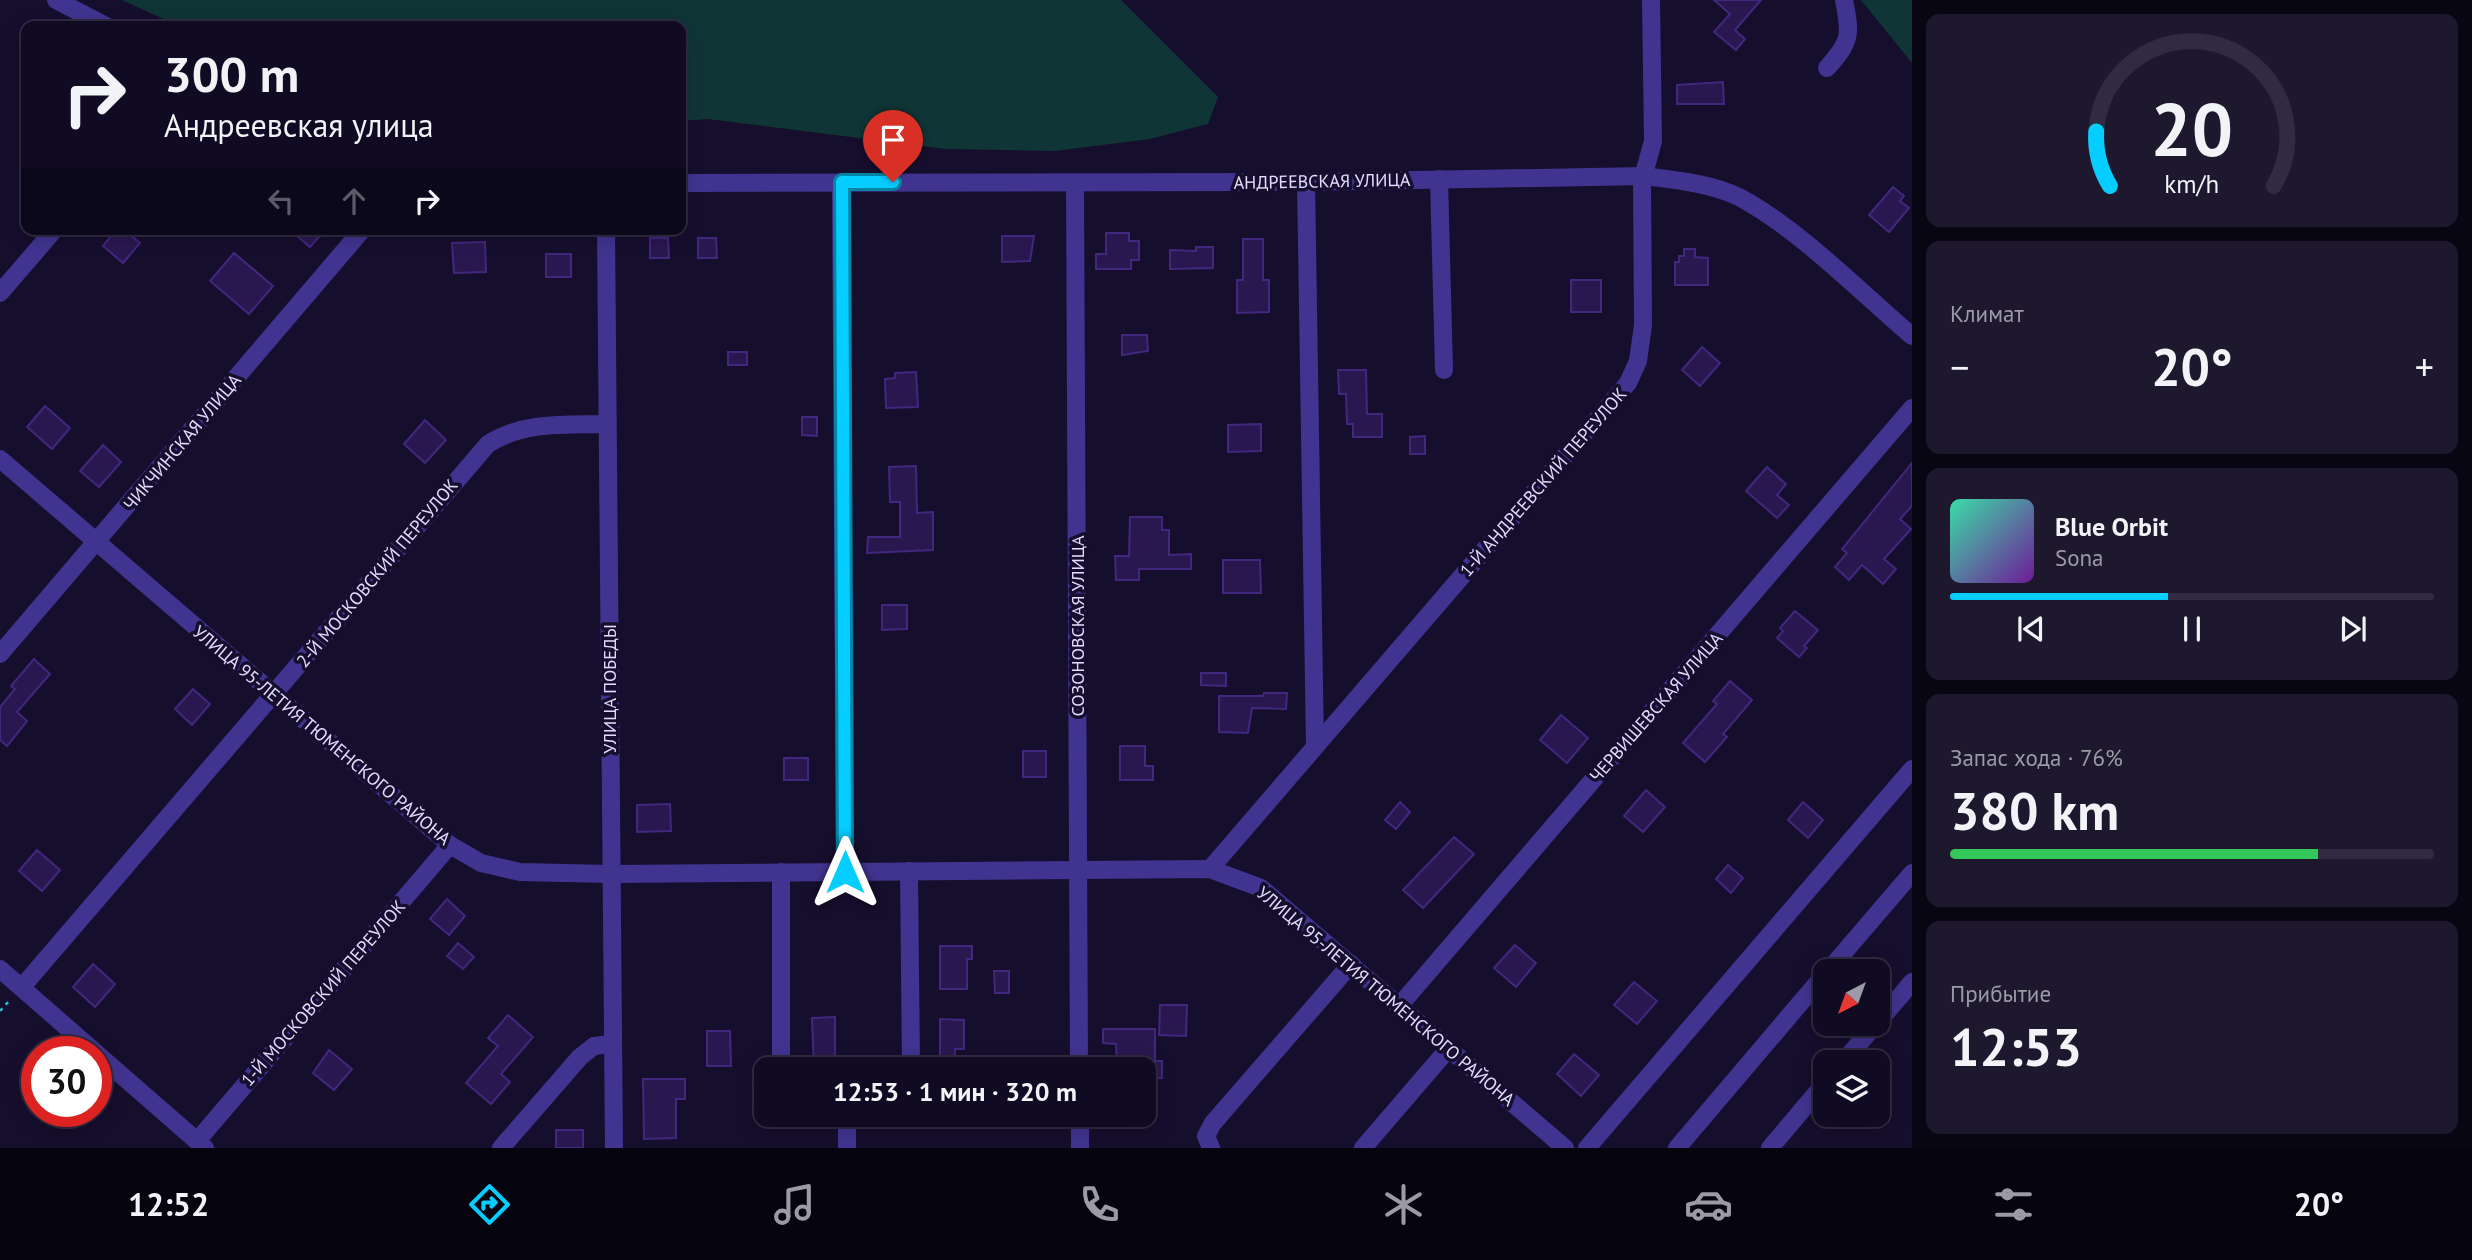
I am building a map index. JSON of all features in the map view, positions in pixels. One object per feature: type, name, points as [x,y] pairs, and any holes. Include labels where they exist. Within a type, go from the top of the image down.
[{"type":"street","points":[[56,0],[96,21]]},
{"type":"street","name":"1-Й АНДРЕЕВСКИЙ ПЕРЕУЛОК","points":[[1210,869],[1628,383],[1638,361],[1643,325],[1644,176],[1653,141],[1651,0]]},
{"type":"street","points":[[1827,68],[1845,47],[1849,36],[1844,0]]},
{"type":"street","name":"АНДРЕЕВСКАЯ УЛИЦА","points":[[686,183],[1306,182],[1644,176],[1686,181],[1736,196],[1776,220],[1912,336]]},
{"type":"street","points":[[1439,179],[1444,370]]},
{"type":"street","points":[[842,182],[845,872]]},
{"type":"street","points":[[1306,182],[1315,747]]},
{"type":"street","name":"СОЗОНОВСКАЯ УЛИЦА","points":[[1075,183],[1079,1057]]},
{"type":"street","points":[[0,293],[50,235]]},
{"type":"street","name":"ЧИКЧИНСКАЯ УЛИЦА","points":[[0,654],[358,235]]},
{"type":"street","name":"УЛИЦА ПОБЕДЫ","points":[[606,235],[614,1148]]},
{"type":"street","name":"ЧЕРВИШЕВСКАЯ УЛИЦА","points":[[1400,1005],[1912,408]]},
{"type":"street","name":"2-Й МОСКОВСКИЙ ПЕРЕУЛОК","points":[[22,987],[488,444],[505,433],[524,427],[607,424]]},
{"type":"street","name":"УЛИЦА 95-ЛЕТИЯ ТЮМЕНСКОГО РАЙОНА","points":[[0,459],[450,845],[481,863],[520,872],[610,874],[1210,869],[1238,877],[1261,888],[1565,1148]]},
{"type":"street","points":[[1587,1148],[1912,769]]},
{"type":"street","name":"1-Й МОСКОВСКИЙ ПЕРЕУЛОК","points":[[201,1144],[450,845]]},
{"type":"street","points":[[909,871],[911,1057]]},
{"type":"street","points":[[781,872],[781,1057]]},
{"type":"street","points":[[1839,959],[1912,873]]},
{"type":"street","points":[[1211,1148],[1206,1136],[1213,1123],[1351,964]]},
{"type":"street","points":[[0,969],[78,1036]]},
{"type":"street","points":[[1890,1008],[1912,982]]},
{"type":"street","points":[[1677,1148],[1813,989]]},
{"type":"street","points":[[1853,1050],[1866,1036]]},
{"type":"street","points":[[501,1148],[580,1057],[594,1046],[611,1044]]},
{"type":"street","points":[[1363,1148],[1449,1048]]},
{"type":"street","points":[[112,1066],[201,1144]]},
{"type":"street","points":[[1770,1148],[1813,1097]]},
{"type":"street","points":[[847,1127],[847,1148]]},
{"type":"street","points":[[1080,1127],[1080,1148]]},
{"type":"green space","points":[[122,0],[1121,0],[1218,97],[1208,124],[1150,139],[1055,151],[946,149],[708,119],[686,121],[686,21],[168,21]]},
{"type":"green space","points":[[1861,0],[1912,0],[1912,63]]},
{"type":"building","points":[[1714,0],[1761,0],[1735,30],[1745,39],[1736,50],[1714,32],[1730,14]]},
{"type":"building","points":[[1723,82],[1724,104],[1677,104],[1677,85]]},
{"type":"building","points":[[1893,187],[1904,196],[1900,201],[1909,208],[1889,232],[1869,215]]},
{"type":"building","points":[[1106,233],[1129,233],[1129,241],[1139,241],[1139,260],[1131,260],[1131,269],[1096,269],[1096,254],[1106,254]]},
{"type":"building","points":[[112,235],[130,235],[140,243],[123,263],[103,246]]},
{"type":"building","points":[[296,235],[321,235],[310,247]]},
{"type":"building","points":[[1002,236],[1034,236],[1030,261],[1002,262]]},
{"type":"building","points":[[650,238],[668,238],[669,258],[650,258]]},
{"type":"building","points":[[698,238],[716,238],[717,258],[698,258]]},
{"type":"building","points":[[1243,239],[1263,239],[1263,280],[1269,280],[1269,312],[1237,313],[1237,280],[1243,280]]},
{"type":"building","points":[[485,242],[486,272],[454,273],[452,243]]},
{"type":"building","points":[[1196,247],[1213,247],[1213,268],[1170,269],[1170,250],[1196,251]]},
{"type":"building","points":[[1684,249],[1695,249],[1695,257],[1708,258],[1708,285],[1675,285],[1675,262],[1679,262],[1679,256],[1684,256]]},
{"type":"building","points":[[234,253],[273,286],[249,314],[210,281]]},
{"type":"building","points":[[546,254],[571,254],[571,277],[546,277]]},
{"type":"building","points":[[1571,280],[1601,280],[1601,312],[1571,312]]},
{"type":"building","points":[[1122,335],[1147,335],[1148,351],[1122,355]]},
{"type":"building","points":[[1702,347],[1720,363],[1700,386],[1682,370]]},
{"type":"building","points":[[728,352],[747,352],[747,365],[728,365]]},
{"type":"building","points":[[1338,370],[1366,370],[1367,414],[1382,414],[1382,437],[1353,437],[1353,424],[1347,424],[1346,394],[1339,394]]},
{"type":"building","points":[[916,372],[918,407],[886,408],[885,379],[895,378],[895,373]]},
{"type":"building","points":[[45,406],[70,428],[52,449],[27,427]]},
{"type":"building","points":[[802,417],[817,417],[817,436],[802,435]]},
{"type":"building","points":[[425,420],[446,440],[425,463],[404,444]]},
{"type":"building","points":[[1261,424],[1261,451],[1228,452],[1228,425]]},
{"type":"building","points":[[1425,436],[1425,454],[1410,454],[1410,437]]},
{"type":"building","points":[[103,445],[121,462],[99,487],[80,471]]},
{"type":"building","points":[[1912,463],[1912,506],[1900,519],[1911,529],[1884,559],[1896,569],[1883,584],[1862,565],[1849,580],[1835,567],[1847,553],[1842,549]]},
{"type":"building","points":[[916,466],[917,513],[933,512],[933,550],[867,553],[868,537],[900,537],[900,502],[890,502],[889,467]]},
{"type":"building","points":[[1767,467],[1786,484],[1777,495],[1789,505],[1777,518],[1746,491]]},
{"type":"building","points":[[1130,517],[1162,517],[1162,530],[1169,530],[1169,555],[1191,554],[1191,569],[1139,569],[1139,580],[1116,580],[1115,556],[1129,556]]},
{"type":"building","points":[[1223,560],[1260,560],[1261,593],[1223,593]]},
{"type":"building","points":[[882,605],[907,605],[907,629],[882,630]]},
{"type":"building","points":[[1795,611],[1818,630],[1804,646],[1807,648],[1799,657],[1777,638],[1783,631],[1780,628]]},
{"type":"building","points":[[34,659],[50,674],[17,712],[27,721],[7,746],[0,740],[0,707],[15,689],[11,686]]},
{"type":"building","points":[[1201,673],[1226,673],[1226,686],[1201,685]]},
{"type":"building","points":[[1730,681],[1752,700],[1723,734],[1727,737],[1705,762],[1683,743],[1717,704],[1713,701]]},
{"type":"building","points":[[193,689],[210,704],[192,725],[175,709]]},
{"type":"building","points":[[1264,693],[1287,693],[1286,709],[1252,708],[1248,733],[1219,732],[1219,696],[1263,696]]},
{"type":"building","points":[[1561,715],[1588,738],[1567,763],[1540,740]]},
{"type":"building","points":[[1120,746],[1145,746],[1145,766],[1153,766],[1153,780],[1120,780]]},
{"type":"building","points":[[1023,751],[1046,751],[1046,777],[1023,777]]},
{"type":"building","points":[[784,758],[808,758],[808,780],[784,780]]},
{"type":"building","points":[[1646,790],[1665,807],[1643,832],[1624,816]]},
{"type":"building","points":[[1400,802],[1410,812],[1396,829],[1385,820]]},
{"type":"building","points":[[1803,802],[1823,820],[1808,838],[1788,820]]},
{"type":"building","points":[[670,804],[671,831],[637,832],[637,805]]},
{"type":"building","points":[[1454,837],[1474,854],[1423,908],[1403,890]]},
{"type":"building","points":[[37,850],[60,870],[42,891],[19,871]]},
{"type":"building","points":[[1728,865],[1743,878],[1731,893],[1716,879]]},
{"type":"building","points":[[447,899],[465,916],[449,935],[430,919]]},
{"type":"building","points":[[458,943],[474,957],[463,969],[447,956]]},
{"type":"building","points":[[1515,945],[1536,963],[1516,987],[1494,968]]},
{"type":"building","points":[[940,946],[972,946],[972,959],[967,959],[967,989],[940,989]]},
{"type":"building","points":[[93,964],[115,984],[95,1007],[73,987]]},
{"type":"building","points":[[994,971],[1009,971],[1009,993],[995,993]]},
{"type":"building","points":[[1634,982],[1657,1001],[1637,1024],[1614,1005]]},
{"type":"building","points":[[1160,1005],[1187,1005],[1186,1036],[1159,1035]]},
{"type":"building","points":[[508,1015],[533,1037],[501,1074],[510,1082],[491,1104],[466,1083],[498,1046],[488,1038]]},
{"type":"building","points":[[835,1017],[835,1057],[814,1057],[812,1018]]},
{"type":"building","points":[[940,1019],[964,1020],[964,1049],[955,1049],[955,1057],[940,1057]]},
{"type":"building","points":[[1103,1029],[1155,1029],[1155,1057],[1117,1057],[1116,1044],[1103,1043]]},
{"type":"building","points":[[707,1031],[730,1031],[731,1066],[707,1066]]},
{"type":"building","points":[[329,1050],[352,1069],[334,1090],[313,1073]]},
{"type":"building","points":[[1574,1054],[1599,1075],[1581,1096],[1557,1074]]},
{"type":"building","points":[[1156,1061],[1162,1061],[1162,1078],[1156,1078]]},
{"type":"building","points":[[643,1079],[685,1079],[685,1099],[676,1099],[676,1138],[644,1139]]},
{"type":"building","points":[[556,1130],[583,1130],[583,1148],[556,1148]]},
{"type":"route","points":[[845,872],[842,182],[893,182]]}]
